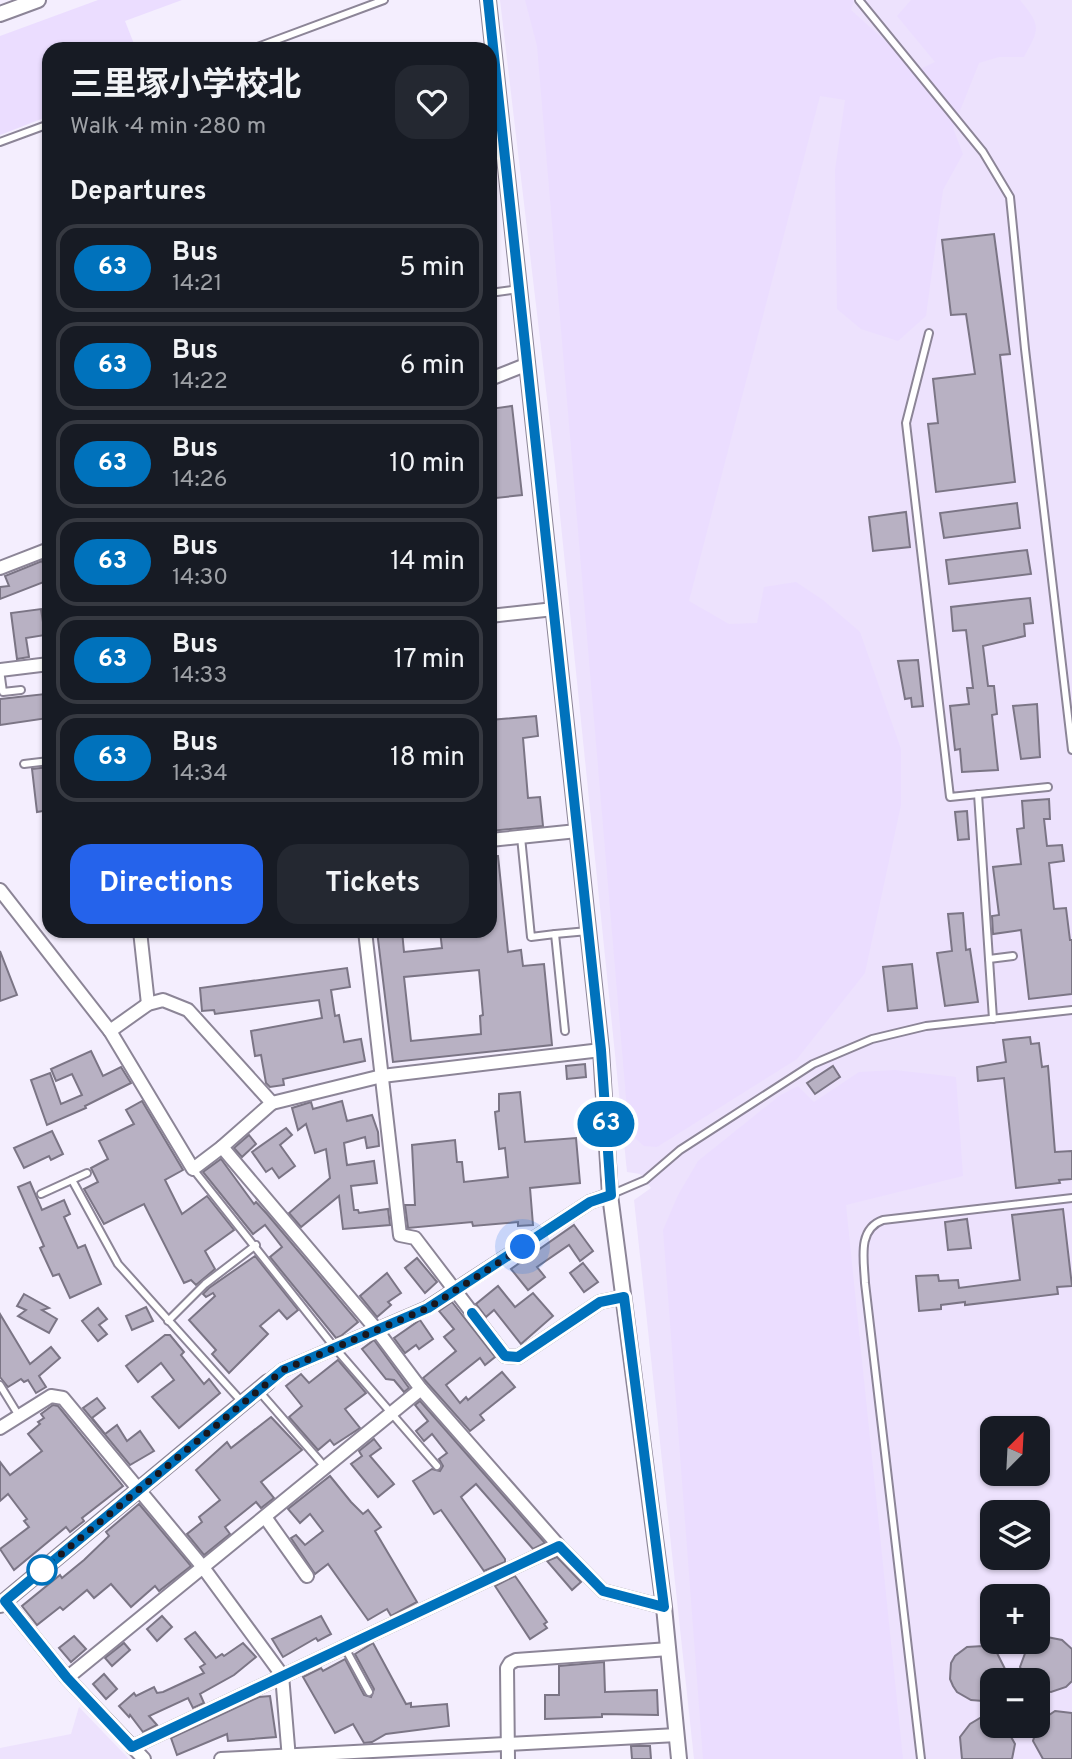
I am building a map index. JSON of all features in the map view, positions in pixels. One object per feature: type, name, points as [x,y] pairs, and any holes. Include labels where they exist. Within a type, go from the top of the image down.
[{"type":"street","points":[[0,14],[38,0]]},
{"type":"street","points":[[488,0],[493,42]]},
{"type":"street","points":[[497,79],[601,1050],[611,1195],[664,1607],[679,1759]]},
{"type":"street","points":[[497,376],[528,364]]},
{"type":"street","points":[[0,568],[42,552]]},
{"type":"street","points":[[497,615],[554,609]]},
{"type":"street","points":[[0,670],[42,665]]},
{"type":"street","points":[[497,839],[577,831]]},
{"type":"street","points":[[0,890],[110,1031],[193,1169],[272,1103],[382,1076],[601,1050]]},
{"type":"street","points":[[141,938],[148,1004]]},
{"type":"street","points":[[366,938],[400,1235],[415,1238],[505,1356],[511,1358],[518,1357],[600,1302],[624,1297]]},
{"type":"street","points":[[110,1031],[148,1004],[163,1000],[188,1010],[272,1103]]},
{"type":"street","points":[[222,1147],[376,1329],[421,1389],[559,1546],[603,1591],[664,1607]]},
{"type":"street","points":[[144,1759],[67,1678],[3,1603],[283,1370],[419,1312],[590,1202],[611,1195]]},
{"type":"street","points":[[67,1678],[421,1389]]},
{"type":"street","points":[[0,1428],[51,1396],[63,1398],[202,1566],[282,1675],[289,1757]]},
{"type":"street","points":[[265,1517],[307,1576]]},
{"type":"street","points":[[132,1747],[559,1546]]},
{"type":"street","points":[[508,1759],[507,1668],[510,1663],[516,1660],[669,1649]]},
{"type":"street","points":[[220,1759],[415,1753],[677,1735]]},
{"type":"lane","points":[[271,42],[384,0]]},
{"type":"lane","points":[[859,0],[982,152],[1010,197],[1072,750]]},
{"type":"lane","points":[[0,142],[42,127]]},
{"type":"lane","points":[[497,292],[521,288]]},
{"type":"lane","points":[[929,333],[906,423],[950,797],[1048,787]]},
{"type":"lane","points":[[0,670],[3,692],[21,690]]},
{"type":"lane","points":[[24,764],[42,762]]},
{"type":"lane","points":[[978,794],[993,1019]]},
{"type":"lane","points":[[521,837],[531,937],[588,931]]},
{"type":"lane","points":[[555,934],[565,1031]]},
{"type":"lane","points":[[989,959],[1013,956]]},
{"type":"lane","points":[[611,1195],[645,1180],[712,1128],[813,1064],[888,1034],[926,1026],[1072,1010]]},
{"type":"lane","points":[[193,1169],[256,1245],[335,1348],[438,1466]]},
{"type":"lane","points":[[41,1194],[87,1173]]},
{"type":"lane","points":[[72,1180],[118,1264],[242,1402]]},
{"type":"lane","points":[[921,1759],[865,1283],[864,1239],[869,1228],[883,1220],[1072,1198]]},
{"type":"lane","points":[[168,1321],[205,1284],[256,1245]]},
{"type":"lane","points":[[0,1385],[19,1416]]},
{"type":"lane","points":[[263,1386],[326,1468]]},
{"type":"lane","points":[[344,1647],[369,1692]]},
{"type":"shaded area","points":[[98,0],[182,0],[125,21],[133,42],[42,42],[42,119],[0,135],[0,36]]},
{"type":"shaded area","points":[[500,0],[1072,0],[1072,1759],[694,1759],[634,1200],[651,1188],[640,1174],[627,1172],[555,466]]},
{"type":"shaded area","points":[[525,0],[854,0],[851,10],[918,70],[935,62],[897,16],[911,0],[1020,0],[1032,16],[1036,27],[1024,57],[999,57],[979,63],[953,128],[963,154],[943,190],[926,316],[898,341],[861,329],[837,309],[835,170],[845,100],[820,96],[689,601],[729,624],[757,623],[764,587],[796,582],[823,600],[860,632],[901,749],[901,805],[865,973],[797,1059],[657,1147],[644,1146],[629,1133],[537,46]]},
{"type":"shaded area","points":[[895,1070],[956,1077],[963,1176],[846,1205],[903,1759],[703,1759],[663,1230],[678,1195],[698,1161],[779,1096],[798,1086],[814,1102],[859,1072]]},
{"type":"shaded area","points":[[79,1707],[129,1759],[0,1759],[0,1748],[71,1734]]},
{"type":"building","points":[[994,234],[1010,354],[1000,355],[1015,482],[936,492],[928,424],[938,423],[933,379],[975,374],[966,314],[951,315],[942,240]]},
{"type":"building","points":[[512,406],[522,495],[497,498],[497,408]]},
{"type":"building","points":[[1017,503],[1020,528],[944,538],[940,513]]},
{"type":"building","points":[[906,512],[910,547],[873,551],[869,517]]},
{"type":"building","points":[[1027,550],[1031,574],[949,584],[946,560]]},
{"type":"building","points":[[42,561],[42,583],[0,599],[0,587],[9,586],[5,576]]},
{"type":"building","points":[[1030,598],[1033,623],[1024,624],[1025,636],[983,646],[988,686],[994,686],[997,714],[992,715],[998,770],[962,772],[960,749],[955,750],[950,706],[969,704],[967,688],[973,688],[966,630],[953,631],[951,607]]},
{"type":"building","points":[[41,609],[42,635],[26,638],[29,657],[17,659],[11,613]]},
{"type":"building","points":[[918,660],[923,706],[912,707],[911,698],[905,699],[898,661]]},
{"type":"building","points":[[42,694],[42,719],[0,725],[0,699]]},
{"type":"building","points":[[1037,704],[1040,757],[1021,759],[1013,706]]},
{"type":"building","points":[[536,716],[538,736],[523,738],[528,798],[540,797],[543,826],[497,830],[497,719]]},
{"type":"building","points":[[42,768],[42,811],[37,812],[32,769]]},
{"type":"building","points":[[1049,799],[1050,819],[1044,819],[1047,846],[1062,845],[1064,861],[1049,863],[1054,909],[1066,908],[1072,940],[1072,994],[1029,999],[1021,930],[993,934],[992,916],[999,915],[993,867],[1021,864],[1017,829],[1024,828],[1022,801]]},
{"type":"building","points":[[967,811],[969,839],[958,840],[955,812]]},
{"type":"building","points":[[498,856],[508,952],[521,950],[523,966],[544,964],[552,1045],[393,1062],[378,938],[403,938],[404,952],[442,948],[441,938],[497,938]],"holes":[[[479,970],[483,1015],[480,1016],[481,1034],[411,1041],[404,977]]]},
{"type":"building","points":[[963,913],[966,950],[970,949],[978,1002],[945,1006],[937,953],[952,951],[948,914]]},
{"type":"building","points":[[0,951],[17,995],[0,1001]]},
{"type":"building","points":[[912,964],[917,1008],[888,1011],[883,967]]},
{"type":"building","points":[[347,968],[350,987],[331,990],[335,1016],[339,1015],[344,1042],[361,1039],[365,1061],[283,1079],[284,1085],[270,1087],[266,1083],[261,1055],[255,1056],[251,1031],[322,1018],[319,1000],[215,1014],[214,1010],[202,1011],[200,988]]},
{"type":"building","points":[[1030,1037],[1031,1044],[1039,1043],[1042,1067],[1048,1066],[1055,1152],[1072,1151],[1072,1179],[1016,1188],[1004,1078],[978,1081],[977,1067],[1006,1062],[1003,1040]]},
{"type":"building","points":[[91,1051],[103,1076],[121,1067],[131,1083],[85,1106],[86,1108],[47,1125],[31,1080],[50,1073],[61,1104],[82,1095],[72,1074],[56,1081],[51,1069]]},
{"type":"building","points":[[585,1064],[586,1077],[567,1079],[566,1066]]},
{"type":"building","points":[[833,1066],[840,1077],[815,1094],[807,1083]]},
{"type":"building","points":[[520,1092],[525,1142],[576,1138],[580,1183],[530,1188],[533,1225],[518,1226],[518,1222],[473,1226],[472,1222],[408,1228],[405,1205],[415,1205],[412,1145],[455,1140],[457,1162],[462,1162],[464,1182],[508,1177],[505,1148],[499,1149],[495,1112],[499,1111],[499,1094]]},
{"type":"building","points":[[142,1101],[183,1170],[165,1180],[182,1214],[207,1196],[234,1230],[205,1251],[215,1269],[196,1285],[191,1280],[184,1283],[144,1204],[104,1224],[84,1189],[98,1182],[91,1168],[108,1159],[99,1141],[134,1124],[126,1110]]},
{"type":"building","points":[[342,1101],[347,1121],[372,1115],[378,1132],[379,1146],[367,1148],[365,1137],[344,1143],[347,1165],[374,1161],[377,1183],[351,1186],[354,1210],[359,1213],[388,1209],[390,1225],[343,1229],[339,1196],[301,1227],[289,1213],[330,1178],[326,1149],[315,1153],[306,1124],[298,1130],[292,1108],[311,1102],[313,1109]]},
{"type":"building","points":[[286,1128],[292,1135],[280,1145],[295,1166],[279,1178],[272,1168],[266,1172],[252,1152]]},
{"type":"building","points":[[52,1131],[63,1154],[51,1160],[49,1156],[24,1168],[14,1148]]},
{"type":"building","points":[[249,1135],[256,1144],[242,1157],[234,1148]]},
{"type":"building","points":[[221,1159],[254,1204],[256,1202],[267,1214],[358,1322],[341,1336],[336,1338],[270,1257],[282,1247],[265,1225],[253,1234],[203,1172]]},
{"type":"building","points":[[30,1182],[42,1210],[64,1200],[70,1214],[64,1217],[78,1248],[85,1245],[101,1284],[70,1298],[59,1274],[53,1276],[40,1248],[44,1246],[18,1187]]},
{"type":"building","points":[[1063,1209],[1072,1286],[1057,1287],[1058,1294],[965,1305],[965,1302],[941,1305],[941,1309],[919,1311],[916,1276],[938,1275],[939,1281],[958,1280],[959,1288],[1020,1280],[1012,1215]]},
{"type":"building","points":[[967,1219],[971,1248],[948,1250],[945,1222]]},
{"type":"building","points":[[574,1225],[593,1251],[580,1261],[569,1245],[537,1267],[545,1277],[528,1290],[511,1269]]},
{"type":"building","points":[[255,1256],[298,1310],[287,1319],[279,1310],[260,1326],[268,1334],[229,1373],[212,1354],[216,1350],[189,1320],[215,1296],[213,1293],[206,1297],[203,1294],[209,1288]]},
{"type":"building","points":[[417,1258],[437,1282],[425,1293],[405,1268]]},
{"type":"building","points":[[583,1263],[598,1282],[584,1292],[570,1273]]},
{"type":"building","points":[[387,1273],[401,1293],[388,1302],[391,1305],[377,1317],[360,1296]]},
{"type":"building","points":[[498,1286],[515,1307],[533,1293],[553,1316],[521,1344],[494,1310],[486,1317],[476,1304]]},
{"type":"building","points":[[24,1294],[49,1308],[42,1310],[57,1319],[49,1333],[18,1316],[26,1310],[17,1306]]},
{"type":"building","points":[[452,1302],[495,1357],[485,1365],[480,1358],[446,1385],[460,1403],[466,1397],[468,1400],[502,1372],[515,1387],[480,1415],[484,1420],[470,1431],[423,1378],[456,1351],[444,1337],[454,1329],[439,1311]]},
{"type":"building","points":[[146,1307],[153,1321],[132,1330],[126,1316]]},
{"type":"building","points":[[98,1308],[107,1319],[99,1325],[107,1334],[98,1341],[82,1321]]},
{"type":"building","points":[[0,1314],[30,1364],[51,1347],[60,1358],[39,1376],[46,1387],[36,1393],[28,1380],[24,1382],[21,1379],[8,1387],[0,1377]]},
{"type":"building","points":[[420,1320],[433,1339],[419,1349],[416,1345],[405,1353],[394,1338]]},
{"type":"building","points":[[165,1335],[170,1335],[184,1352],[181,1355],[204,1384],[209,1379],[220,1393],[179,1428],[152,1397],[174,1380],[161,1363],[138,1382],[126,1366]]},
{"type":"building","points":[[374,1340],[409,1388],[404,1392],[394,1380],[386,1379],[362,1349]]},
{"type":"building","points":[[338,1360],[366,1393],[345,1409],[360,1428],[334,1445],[330,1440],[318,1450],[289,1417],[302,1406],[286,1386],[301,1374],[309,1383]]},
{"type":"building","points":[[97,1398],[105,1408],[92,1418],[105,1434],[117,1425],[127,1441],[140,1431],[154,1451],[130,1465],[83,1408]]},
{"type":"building","points":[[420,1401],[545,1543],[533,1549],[476,1484],[461,1497],[505,1559],[505,1562],[484,1571],[441,1510],[434,1514],[413,1481],[432,1469],[440,1471],[443,1466],[439,1459],[447,1453],[432,1434],[424,1441],[416,1431],[428,1421],[415,1405]]},
{"type":"building","points":[[53,1405],[58,1406],[123,1486],[82,1518],[84,1521],[70,1532],[66,1527],[14,1570],[0,1549],[29,1527],[24,1521],[27,1519],[8,1494],[0,1501],[0,1462],[10,1475],[42,1451],[28,1434],[44,1418],[41,1414]]},
{"type":"building","points":[[271,1417],[302,1450],[261,1482],[274,1498],[261,1508],[256,1502],[225,1527],[230,1534],[204,1555],[187,1534],[202,1522],[199,1517],[220,1500],[196,1470],[227,1442],[231,1448]]},
{"type":"building","points":[[374,1439],[381,1448],[370,1456],[394,1484],[378,1497],[351,1464],[362,1456],[359,1451]]},
{"type":"building","points":[[330,1476],[363,1514],[368,1510],[381,1527],[375,1531],[417,1602],[391,1616],[387,1609],[368,1620],[328,1564],[315,1574],[291,1538],[296,1535],[305,1545],[323,1531],[310,1514],[300,1523],[288,1509]]},
{"type":"building","points":[[139,1504],[191,1566],[159,1591],[155,1586],[131,1607],[111,1584],[94,1598],[87,1590],[63,1610],[60,1607],[37,1625],[22,1606],[60,1575],[62,1578],[84,1560],[109,1536],[106,1532]]},
{"type":"building","points":[[557,1557],[581,1582],[572,1590],[547,1561]]},
{"type":"building","points":[[515,1576],[547,1622],[544,1624],[547,1628],[530,1639],[495,1586]]},
{"type":"building","points":[[162,1616],[172,1627],[157,1641],[147,1629]]},
{"type":"building","points":[[321,1616],[331,1634],[318,1641],[316,1638],[283,1657],[272,1639]]},
{"type":"building","points":[[195,1632],[216,1658],[222,1654],[224,1656],[243,1643],[256,1657],[234,1675],[200,1694],[204,1703],[193,1708],[188,1698],[149,1716],[157,1725],[143,1732],[119,1706],[134,1693],[136,1696],[154,1687],[157,1693],[163,1692],[204,1673],[200,1667],[205,1664],[185,1639]]},
{"type":"building","points":[[74,1636],[86,1649],[71,1662],[59,1648]]},
{"type":"building","points":[[1050,1638],[1062,1640],[1072,1649],[1072,1681],[1066,1687],[1050,1692],[1050,1668],[1020,1667],[1025,1654],[1050,1654]]},
{"type":"building","points":[[124,1643],[130,1650],[112,1666],[105,1658]]},
{"type":"building","points":[[373,1643],[406,1704],[411,1703],[411,1707],[447,1704],[449,1726],[386,1734],[372,1742],[364,1743],[353,1724],[335,1733],[303,1677],[321,1668],[323,1671],[345,1659],[364,1695],[371,1697],[374,1689],[355,1654]]},
{"type":"building","points":[[980,1646],[980,1654],[998,1654],[1004,1668],[980,1668],[980,1701],[971,1700],[957,1692],[950,1679],[951,1663],[955,1656],[967,1647]]},
{"type":"building","points":[[604,1662],[605,1692],[657,1690],[658,1715],[602,1714],[602,1717],[545,1719],[545,1695],[559,1695],[559,1666]]},
{"type":"building","points":[[104,1674],[117,1689],[106,1699],[93,1684]]},
{"type":"building","points":[[270,1696],[276,1737],[228,1741],[227,1734],[177,1755],[171,1738],[259,1697]]},
{"type":"building","points":[[1055,1711],[1072,1713],[1072,1759],[1043,1759],[1033,1741],[1034,1738],[1050,1738],[1050,1714]]},
{"type":"building","points":[[980,1718],[980,1738],[1012,1738],[1015,1744],[1012,1759],[962,1759],[960,1737],[970,1724]]},
{"type":"building","points":[[631,1746],[650,1746],[651,1759],[632,1759]]},
{"type":"bus line","name":"63","points":[[488,0],[493,42]]},
{"type":"bus line","name":"63","points":[[472,1313],[505,1356],[511,1358],[518,1357],[600,1302],[624,1297],[664,1607],[603,1591],[559,1546],[132,1747],[67,1678],[5,1601],[283,1370],[428,1308],[590,1202],[611,1195],[601,1050],[497,79]]},
{"type":"route","points":[[42,1570],[283,1370],[428,1308],[523,1247]]}]
